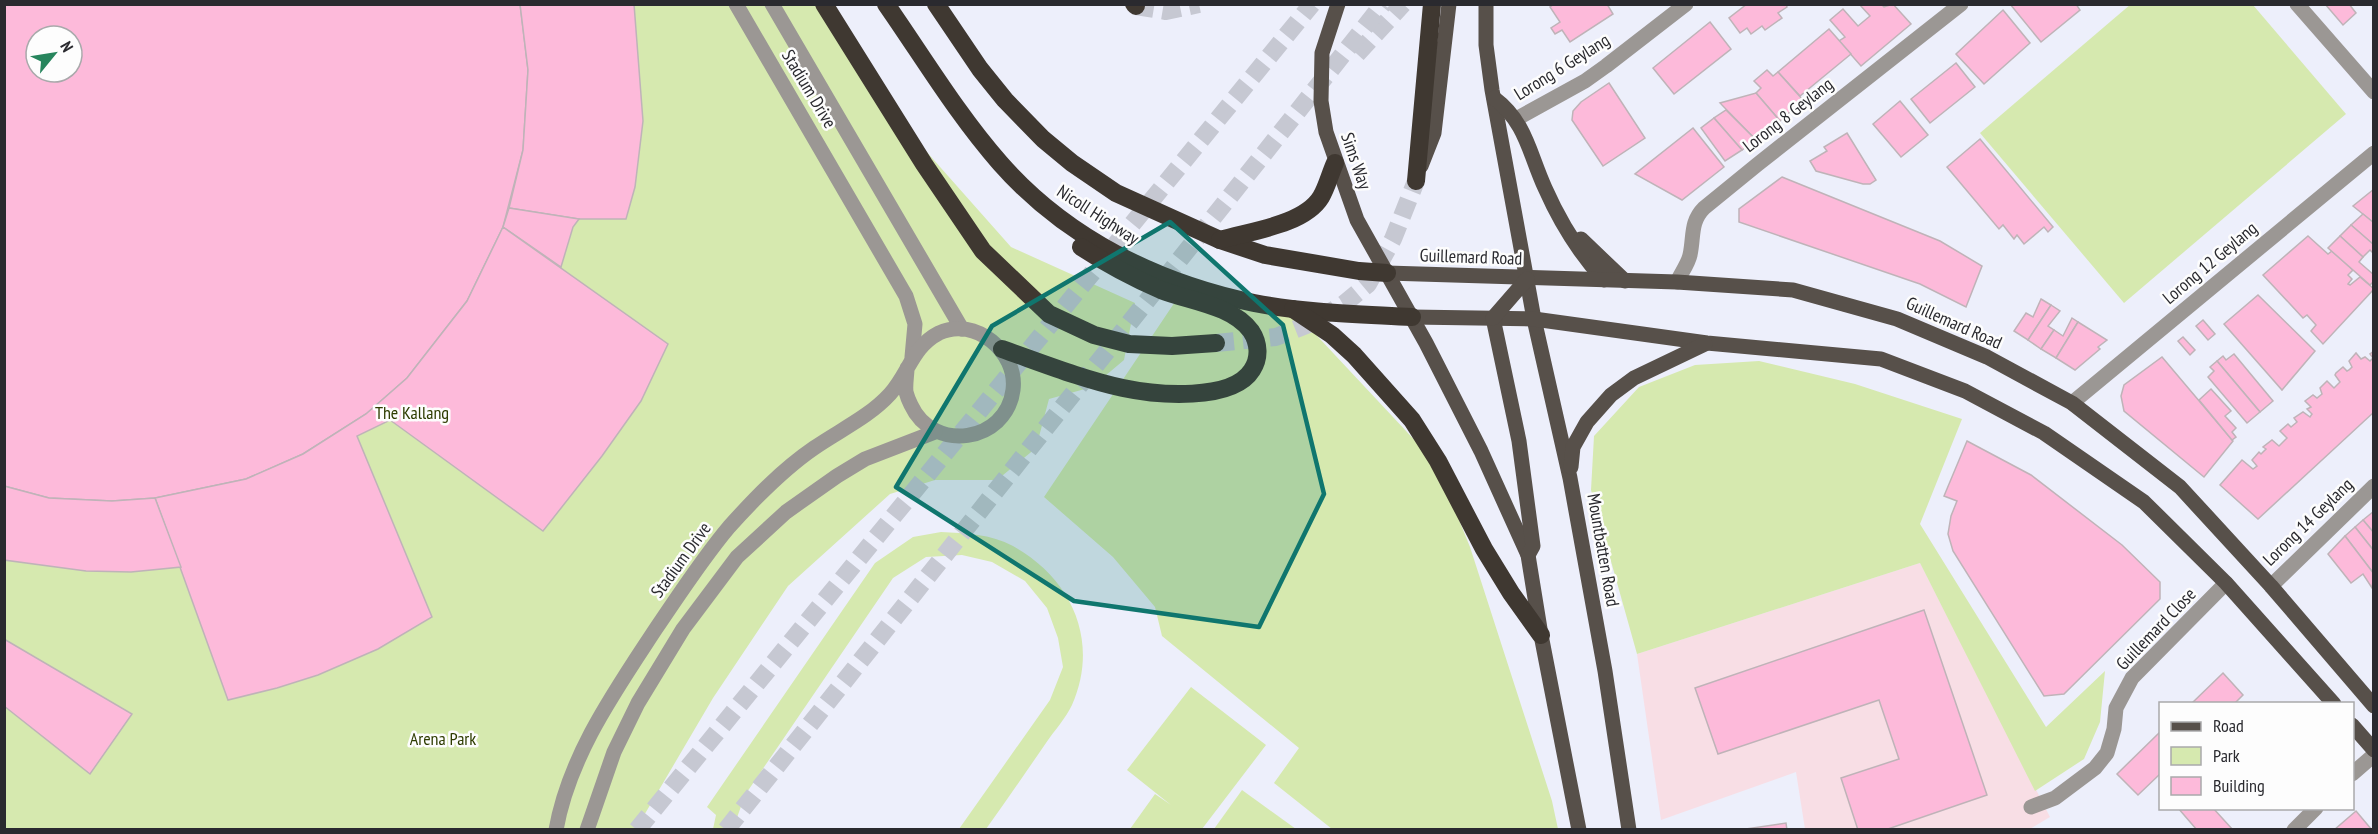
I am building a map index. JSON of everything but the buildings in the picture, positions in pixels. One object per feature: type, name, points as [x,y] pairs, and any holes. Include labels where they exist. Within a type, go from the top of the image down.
[{"type":"highway","points":[[824,4],[924,164],[983,251],[1049,314],[1094,335],[1129,344],[1172,346],[1216,344]]},
{"type":"highway","name":"Nicoll Highway","points":[[886,4],[950,97],[999,162],[1040,202],[1084,235],[1125,260],[1172,280],[1254,303],[1412,317]]},
{"type":"highway","name":"Nicoll Highway","points":[[936,4],[980,69],[1005,100],[1043,139],[1072,164],[1116,193],[1220,240],[1265,255],[1359,271],[1387,273]]},
{"type":"highway","points":[[1416,181],[1432,4]]},
{"type":"highway","points":[[1220,240],[1296,219],[1311,210],[1321,198],[1335,163]]},
{"type":"highway","points":[[1002,349],[1124,388],[1173,394],[1217,391],[1234,386],[1248,377],[1258,358],[1257,345],[1251,332],[1241,322],[1226,312],[1162,290],[1111,267],[1065,236],[1040,202]]},
{"type":"highway","points":[[1291,308],[1332,335],[1354,355],[1412,420],[1438,462],[1484,549],[1540,635]]},
{"type":"main road","name":"Sims Way","points":[[1338,4],[1325,37],[1320,72],[1324,122],[1335,163],[1357,220],[1412,317]]},
{"type":"main road","points":[[1416,181],[1434,133],[1449,4]]},
{"type":"main road","points":[[1486,4],[1486,45],[1527,279],[1493,318]]},
{"type":"main road","points":[[1494,98],[1516,119],[1545,189],[1572,241],[1604,280]]},
{"type":"main road","points":[[1559,215],[1592,251],[1625,281]]},
{"type":"main road","name":"Guillemard Road","points":[[1387,273],[1677,282],[1793,290],[1897,319],[1987,357],[2072,403],[2180,487],[2271,586],[2373,706]]},
{"type":"main road","name":"Mountbatten Road","points":[[1527,279],[1570,478],[1605,671],[1629,830]]},
{"type":"main road","points":[[1579,830],[1540,635],[1528,555],[1481,451],[1412,317],[1534,319],[1707,343],[1881,359],[1965,391],[2044,433],[2145,502],[2226,583],[2332,702]]},
{"type":"main road","points":[[1493,318],[1520,441],[1533,546],[1528,555]]},
{"type":"main road","points":[[1570,478],[1573,447],[1587,422],[1611,395],[1649,369],[1707,343]]},
{"type":"main road","points":[[2354,727],[2373,750]]},
{"type":"street","name":"Stadium Drive","points":[[736,4],[906,296],[915,324],[906,393],[916,416],[935,432]]},
{"type":"street","name":"Stadium Drive","points":[[556,830],[566,792],[591,734],[620,684],[697,568],[760,493],[815,447],[876,408],[893,391],[924,341],[942,332],[962,329],[772,4]]},
{"type":"street","name":"Lorong 6 Geylang","points":[[1516,119],[1592,76],[1686,4]]},
{"type":"street","name":"Lorong 8 Geylang","points":[[1677,282],[1690,256],[1694,224],[1698,215],[1758,164],[1961,4]]},
{"type":"street","points":[[2297,4],[2373,92]]},
{"type":"street","name":"Lorong 12 Geylang","points":[[2072,403],[2373,153]]},
{"type":"street","points":[[587,830],[614,752],[638,703],[683,630],[737,556],[786,512],[865,459],[935,432],[955,437],[976,435],[994,425],[1007,409],[1013,389],[1011,368],[1002,349],[984,335],[962,329]]},
{"type":"street","name":"Lorong 14 Geylang","points":[[2271,586],[2373,486]]},
{"type":"street","name":"Guillemard Close","points":[[2031,807],[2055,798],[2095,768],[2107,753],[2115,729],[2116,708],[2132,678],[2226,583]]},
{"type":"street","points":[[2354,772],[2373,755]]},
{"type":"street","points":[[2294,830],[2314,810]]},
{"type":"highlighted area","points":[[1170,222],[1283,325],[1324,494],[1259,627],[1074,601],[896,487],[992,326]]},
{"type":"shaded area","points":[[1920,563],[2050,817],[2030,829],[1805,829],[1796,772],[1661,820],[1637,654]]},
{"type":"green space","points":[[2131,4],[2253,5],[2346,114],[2124,303],[1980,133]]},
{"type":"green space","name":"The Kallang","points":[[4,5],[824,5],[894,115],[1011,247],[1135,303],[1124,360],[1092,387],[1049,399],[1036,448],[997,480],[935,480],[890,494],[788,586],[713,698],[636,829],[5,829]]},
{"type":"green space","points":[[1185,287],[1291,308],[1436,463],[1470,547],[1552,801],[1558,829],[1332,829],[1274,783],[1299,748],[1162,636],[1155,607],[1113,557],[1044,497]]},
{"type":"green space","points":[[1759,361],[1855,384],[1962,419],[1920,524],[2046,727],[2105,671],[2100,722],[2084,759],[2035,791],[1920,563],[1637,654],[1591,490],[1594,436],[1639,387],[1695,365]]},
{"type":"green space","points":[[941,532],[996,539],[1013,546],[1034,560],[1065,594],[1075,614],[1081,635],[1083,658],[1080,681],[1072,705],[986,829],[959,829],[1050,700],[1063,667],[1058,638],[1047,608],[1025,581],[992,562],[962,555],[926,557],[893,578],[745,795],[733,829],[713,829],[716,815],[707,807],[875,563],[913,537]]},
{"type":"green space","points":[[1191,687],[1266,745],[1202,829],[1130,829],[1155,794],[1171,805],[1127,770]]},
{"type":"green space","points":[[1242,790],[1296,829],[1214,829]]},
{"type":"tunnel","points":[[1136,6],[1166,11],[1199,4]]},
{"type":"tunnel","points":[[637,830],[1312,4]]},
{"type":"tunnel","points":[[726,830],[1383,4]]},
{"type":"tunnel","points":[[1357,54],[1403,4]]},
{"type":"tunnel","points":[[1216,343],[1276,337],[1309,324],[1344,304],[1368,284],[1393,239],[1416,181]]},
{"type":"park label","name":"Arena Park","points":[[443,739]]}]
